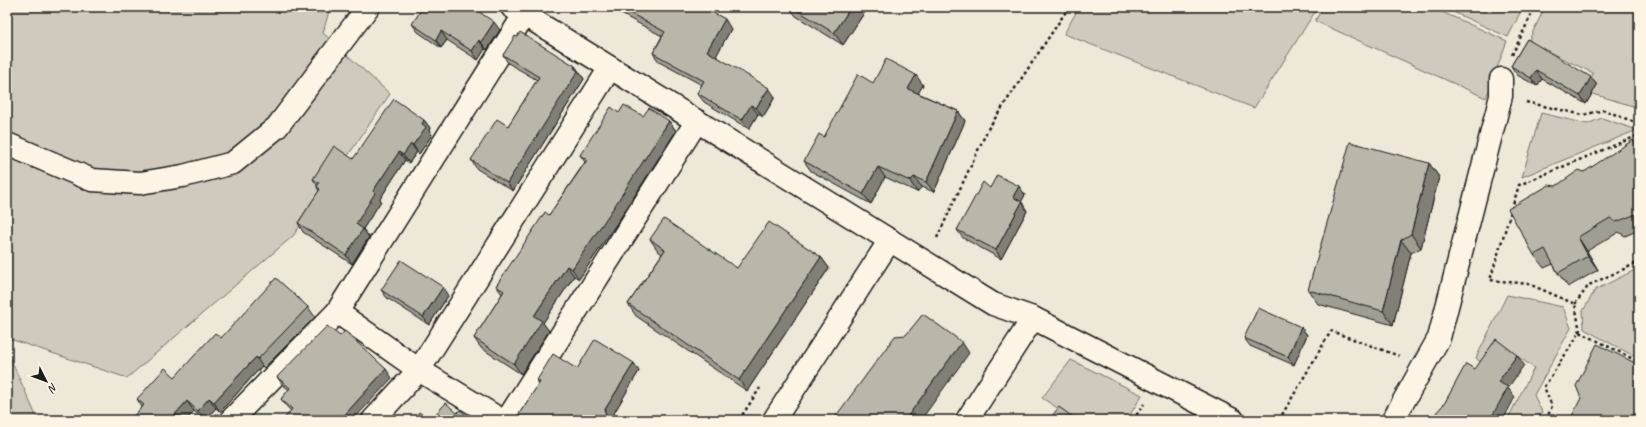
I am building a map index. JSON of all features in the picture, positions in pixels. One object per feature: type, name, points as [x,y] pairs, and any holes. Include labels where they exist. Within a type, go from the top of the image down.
[{"type":"street","points":[[7,144],[92,180],[140,183],[183,176],[233,163],[277,127],[368,7]]},
{"type":"street","points":[[231,420],[337,312],[518,11],[698,120],[993,304],[1034,318],[1205,414],[1233,420]]},
{"type":"street","points":[[373,420],[419,370],[610,68]]},
{"type":"street","points":[[1393,420],[1439,338],[1501,87]]},
{"type":"street","points":[[507,420],[698,120]]},
{"type":"street","points":[[774,420],[890,240]]},
{"type":"street","points":[[337,312],[419,370],[501,420]]},
{"type":"street","points":[[968,420],[1034,318]]},
{"type":"path","points":[[925,262],[988,129],[1069,7]]},
{"type":"path","points":[[1535,7],[1501,87],[1583,115],[1604,110],[1639,124]]},
{"type":"path","points":[[1576,304],[1529,284],[1490,280],[1519,185],[1639,135]]},
{"type":"path","points":[[1546,420],[1552,406],[1544,387],[1580,332],[1576,304],[1589,285],[1639,262]]},
{"type":"path","points":[[1279,420],[1331,331],[1402,357]]},
{"type":"path","points":[[1580,332],[1639,362]]},
{"type":"shaded area","points":[[7,7],[330,7],[323,33],[390,94],[293,236],[127,378],[7,338]]},
{"type":"shaded area","points":[[1079,7],[1318,7],[1254,108],[1064,34]]},
{"type":"shaded area","points":[[1323,7],[1431,7],[1507,41],[1486,98],[1315,21]]},
{"type":"shaded area","points":[[1442,7],[1523,7],[1508,37]]},
{"type":"shaded area","points":[[1545,7],[1639,7],[1639,108],[1587,92],[1593,73],[1528,42]]},
{"type":"shaded area","points":[[1541,113],[1587,124],[1602,118],[1637,130],[1522,177]]},
{"type":"shaded area","points":[[1639,268],[1639,354],[1632,355],[1584,329],[1583,311],[1595,290]]},
{"type":"shaded area","points":[[1507,295],[1563,307],[1571,328],[1534,395],[1542,412],[1538,420],[1507,420],[1534,368],[1503,346],[1486,367],[1476,358]]},
{"type":"shaded area","points":[[7,351],[38,420],[7,420]]},
{"type":"shaded area","points":[[1071,360],[1142,395],[1127,420],[1076,420],[1042,398]]},
{"type":"building","points":[[423,7],[472,7],[494,22],[481,42],[479,40],[472,51],[441,31],[436,40],[412,24]]},
{"type":"building","points":[[619,7],[703,7],[725,19],[707,51],[769,88],[756,108],[751,105],[742,120],[697,93],[704,81],[653,53],[665,32]]},
{"type":"building","points":[[792,7],[851,7],[834,33]]},
{"type":"building","points":[[520,32],[575,66],[574,68],[578,71],[507,183],[471,160],[497,119],[508,126],[539,77],[503,55],[515,36],[517,37]]},
{"type":"building","points":[[1527,39],[1591,77],[1580,96],[1536,70],[1531,78],[1511,66]]},
{"type":"building","points":[[886,59],[916,75],[908,89],[958,111],[926,182],[914,177],[910,181],[878,167],[863,194],[804,161],[819,134],[824,137],[858,74],[873,83]]},
{"type":"building","points":[[394,99],[424,120],[422,124],[426,127],[413,145],[411,144],[403,155],[399,152],[373,191],[375,193],[356,224],[363,229],[346,255],[298,223],[320,189],[317,187],[319,183],[313,179],[334,146],[353,159]]},
{"type":"building","points":[[624,105],[643,116],[649,108],[669,121],[572,269],[567,266],[534,316],[542,321],[514,364],[474,338],[504,291],[496,286],[545,212],[549,215],[587,160],[580,155],[611,107],[619,113]]},
{"type":"building","points":[[1633,140],[1639,149],[1639,213],[1616,222],[1610,218],[1578,237],[1588,256],[1558,273],[1545,249],[1534,255],[1508,209],[1549,185],[1556,186],[1579,170],[1584,172]]},
{"type":"building","points":[[1350,142],[1429,163],[1411,234],[1401,240],[1383,311],[1308,290]]},
{"type":"building","points":[[997,175],[1019,186],[1013,197],[1022,202],[996,250],[957,230],[983,182],[990,188]]},
{"type":"building","points":[[664,219],[737,268],[769,222],[821,257],[739,380],[628,304],[665,250],[650,239]]},
{"type":"building","points":[[401,260],[443,287],[423,317],[381,290]]},
{"type":"building","points":[[276,278],[308,307],[258,359],[256,357],[214,402],[209,398],[198,411],[187,401],[170,420],[130,420],[144,405],[137,399],[165,368],[175,377],[215,333],[221,338]]},
{"type":"building","points":[[1258,308],[1301,327],[1288,357],[1244,338]]},
{"type":"building","points":[[923,314],[962,342],[905,420],[833,420],[895,336],[906,335]]},
{"type":"building","points":[[327,326],[340,336],[345,331],[386,369],[340,420],[283,420],[292,409],[281,399],[290,388],[277,377]]},
{"type":"building","points":[[595,339],[634,363],[604,411],[606,412],[601,420],[522,420],[517,417],[540,382],[537,380],[553,354],[577,369]]},
{"type":"building","points":[[1496,339],[1517,355],[1498,382],[1508,387],[1490,420],[1425,420],[1426,418],[1432,417],[1444,404],[1466,364],[1475,369]]},
{"type":"building","points":[[1597,344],[1639,365],[1639,410],[1634,420],[1570,420],[1581,398],[1576,386]]},
{"type":"building","points":[[446,403],[457,413],[460,410],[472,420],[430,420]]},
{"type":"building","points":[[1059,407],[1077,420],[1049,420]]},
{"type":"building","points":[[419,412],[429,420],[412,420]]}]
